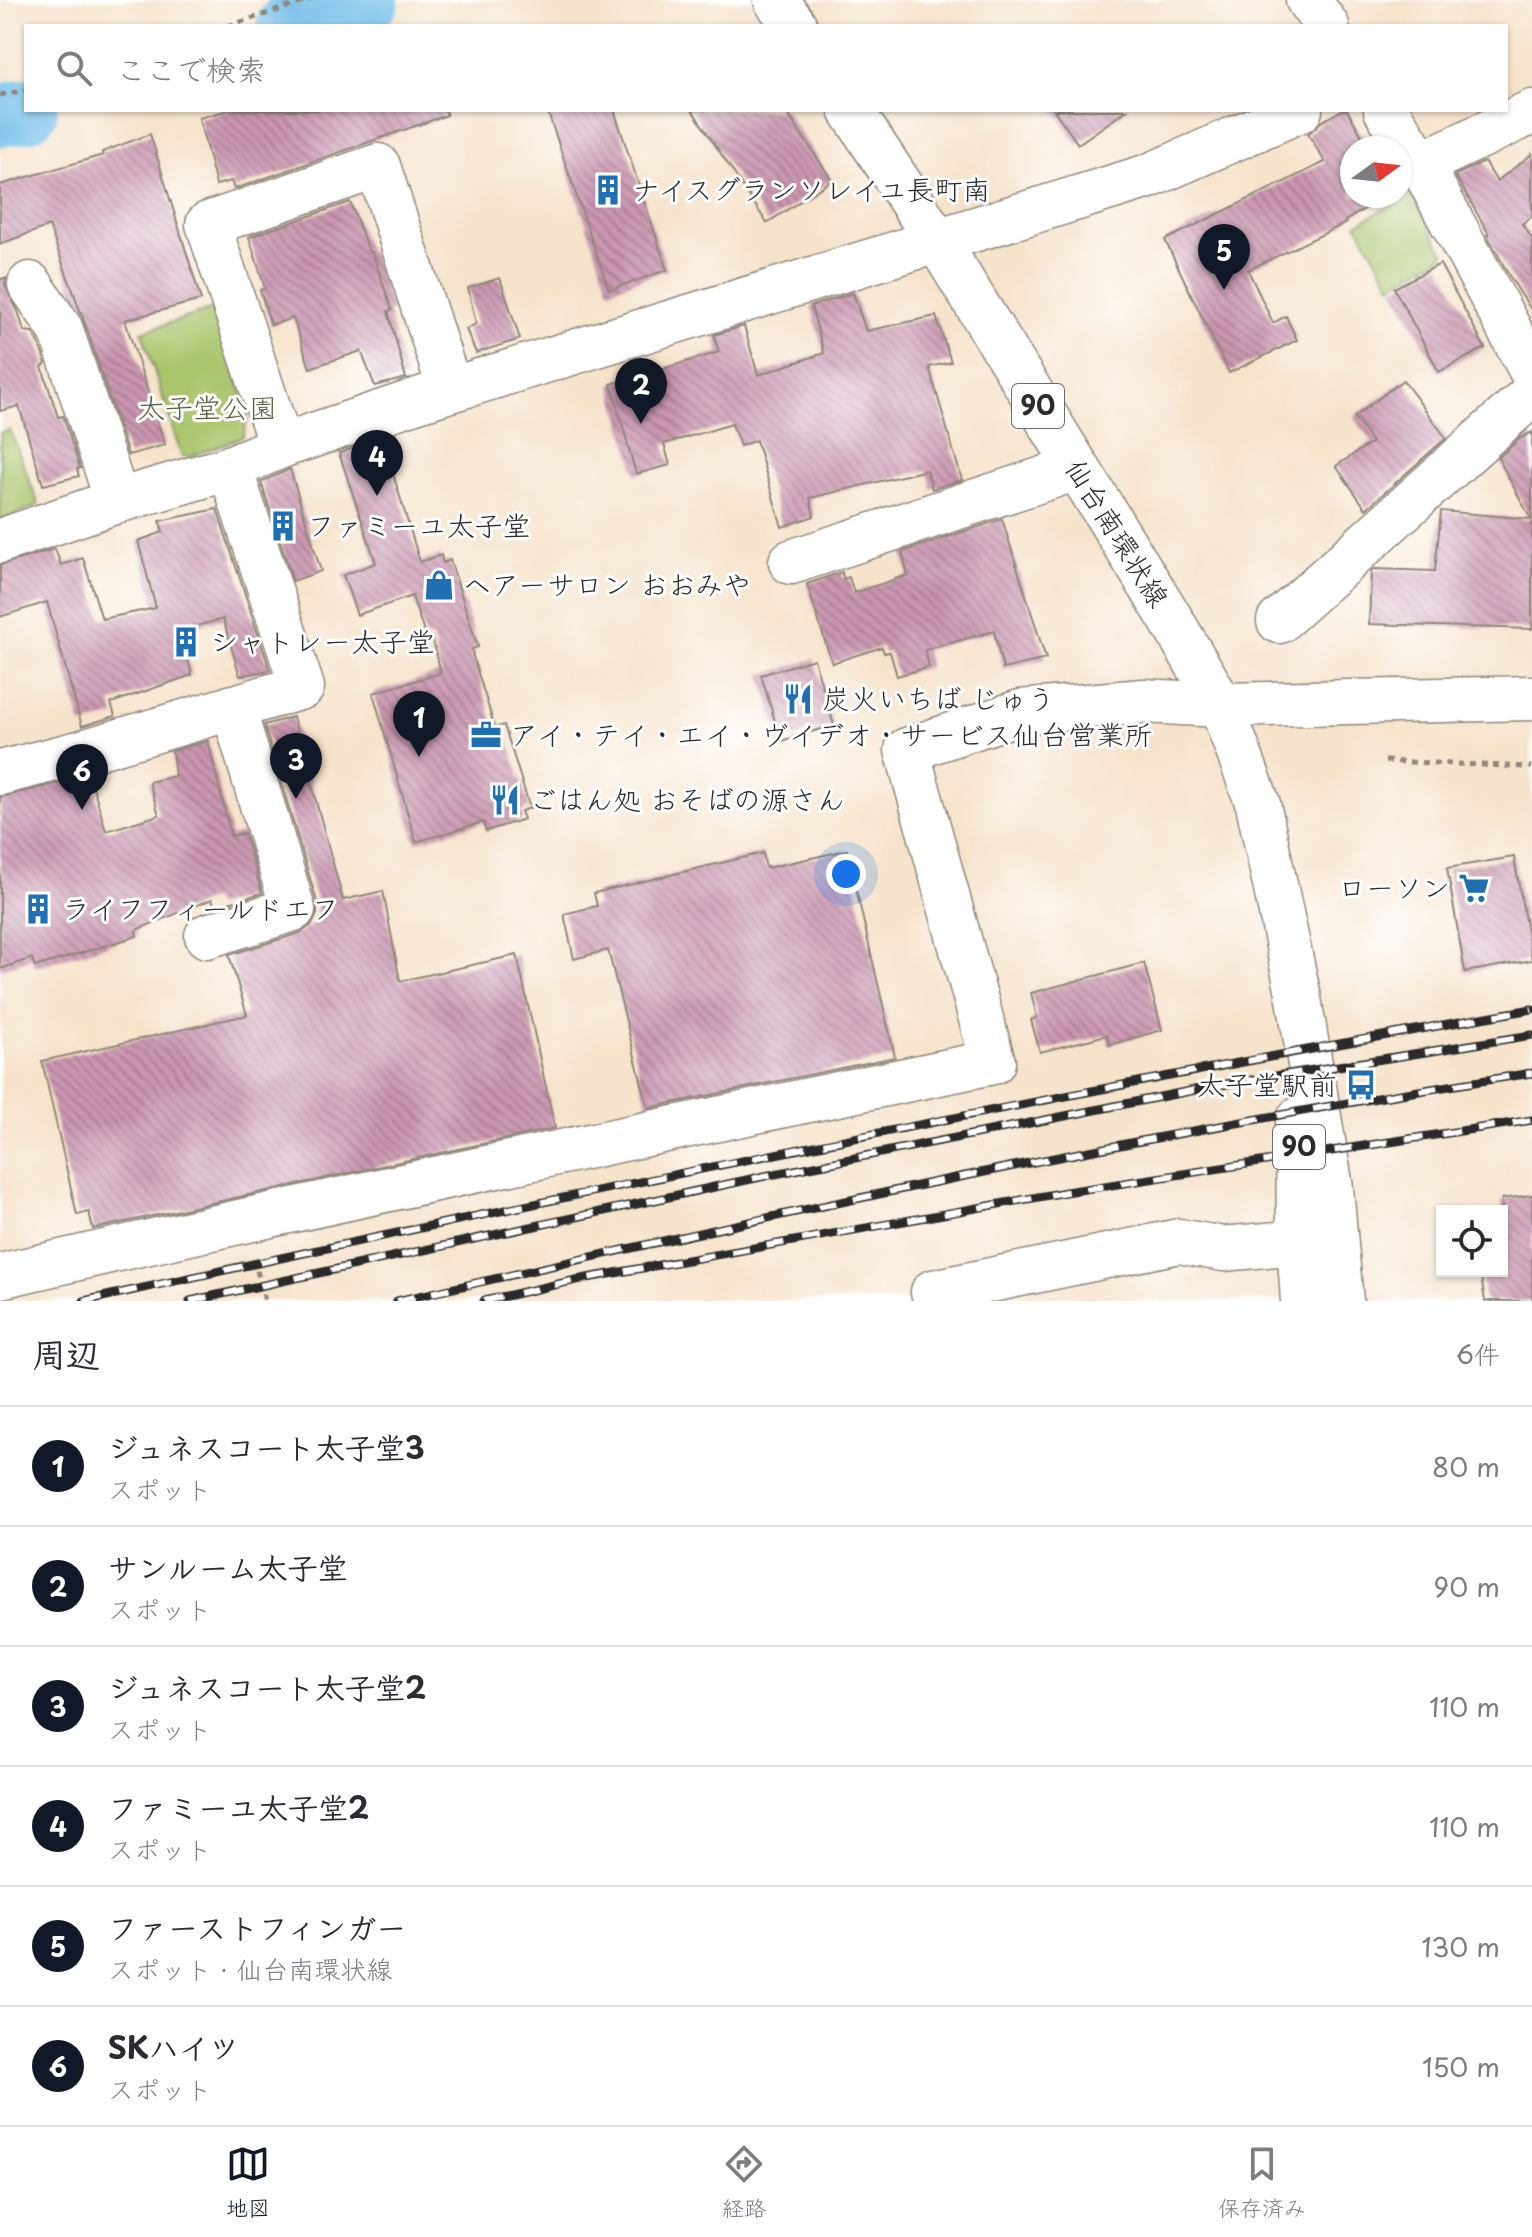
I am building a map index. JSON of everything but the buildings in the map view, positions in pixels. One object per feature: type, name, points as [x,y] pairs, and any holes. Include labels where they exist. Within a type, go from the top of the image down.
[{"type":"street","points":[[1308,0],[1326,24]]},
{"type":"street","name":"仙台南環状線","points":[[852,112],[938,242],[1221,705],[1258,804],[1298,993],[1331,1188],[1341,1301]]},
{"type":"street","points":[[0,541],[117,501],[230,468],[281,446],[450,390],[1149,176],[1295,112]]},
{"type":"street","points":[[1279,621],[1530,365],[1421,164],[1387,112]]},
{"type":"street","points":[[1421,164],[1532,112]]},
{"type":"street","points":[[281,446],[208,224],[378,166],[450,390]]},
{"type":"street","points":[[30,284],[61,330],[117,501]]},
{"type":"street","points":[[0,773],[79,753],[302,687],[230,468]]},
{"type":"street","points":[[791,562],[1077,468]]},
{"type":"street","points":[[0,1276],[484,1167],[993,1062],[907,750],[1020,712],[1143,701],[1221,705],[1334,700],[1532,698]]},
{"type":"street","points":[[207,936],[293,909],[233,707]]},
{"type":"street","name":"仙台南環状線","points":[[1298,993],[1299,1242],[1303,1301]]},
{"type":"street","points":[[933,1292],[1179,1241],[1223,1249],[1299,1242]]},
{"type":"path","points":[[234,24],[310,0]]},
{"type":"path","points":[[0,95],[24,90]]},
{"type":"path","points":[[1385,761],[1532,767]]},
{"type":"green space","points":[[1412,196],[1445,255],[1391,285],[1357,224],[1386,208],[1412,208]]},
{"type":"green space","name":"太子堂公園","points":[[213,309],[249,411],[243,437],[189,457],[181,455],[142,332]]},
{"type":"green space","points":[[10,430],[39,505],[0,520],[0,433]]},
{"type":"waterway","points":[[294,24],[367,0]]},
{"type":"waterway","points":[[0,115],[24,110]]},
{"type":"railway","points":[[84,1301],[806,1148],[1169,1076],[1532,1009]]},
{"type":"railway","points":[[190,1301],[765,1176],[1220,1085],[1532,1035]]},
{"type":"railway","points":[[397,1301],[963,1176],[1247,1121],[1532,1073]]},
{"type":"railway","points":[[484,1301],[576,1280],[1066,1192],[1532,1120]]},
{"type":"place","name":"ナイスグランソレイユ長町南","points":[[608,190]]},
{"type":"place","name":"ファーストフィンガー","points":[[1224,290]]},
{"type":"place","name":"サンルーム太子堂","points":[[641,424]]},
{"type":"place","name":"ファミーユ太子堂2","points":[[377,496]]},
{"type":"place","name":"ファミーユ太子堂","points":[[283,526]]},
{"type":"place","name":"ヘアーサロン おおみや","points":[[439,585]]},
{"type":"place","name":"シャトレー太子堂","points":[[186,642]]},
{"type":"place","name":"炭火いちば じゅう","points":[[798,699]]},
{"type":"place","name":"アイ・テイ・エイ・ヴイデオ・サービス仙台営業所","points":[[486,735]]},
{"type":"place","name":"ジュネスコート太子堂3","points":[[419,757]]},
{"type":"place","name":"ジュネスコート太子堂2","points":[[296,799]]},
{"type":"place","name":"ごはん処 おそばの源さん","points":[[505,800]]},
{"type":"place","name":"SKハイツ","points":[[82,810]]},
{"type":"place","name":"ローソン","points":[[1474,888]]},
{"type":"place","name":"ライフフィールドエフ","points":[[38,909]]},
{"type":"place","name":"太子堂駅前","points":[[1361,1085]]}]
